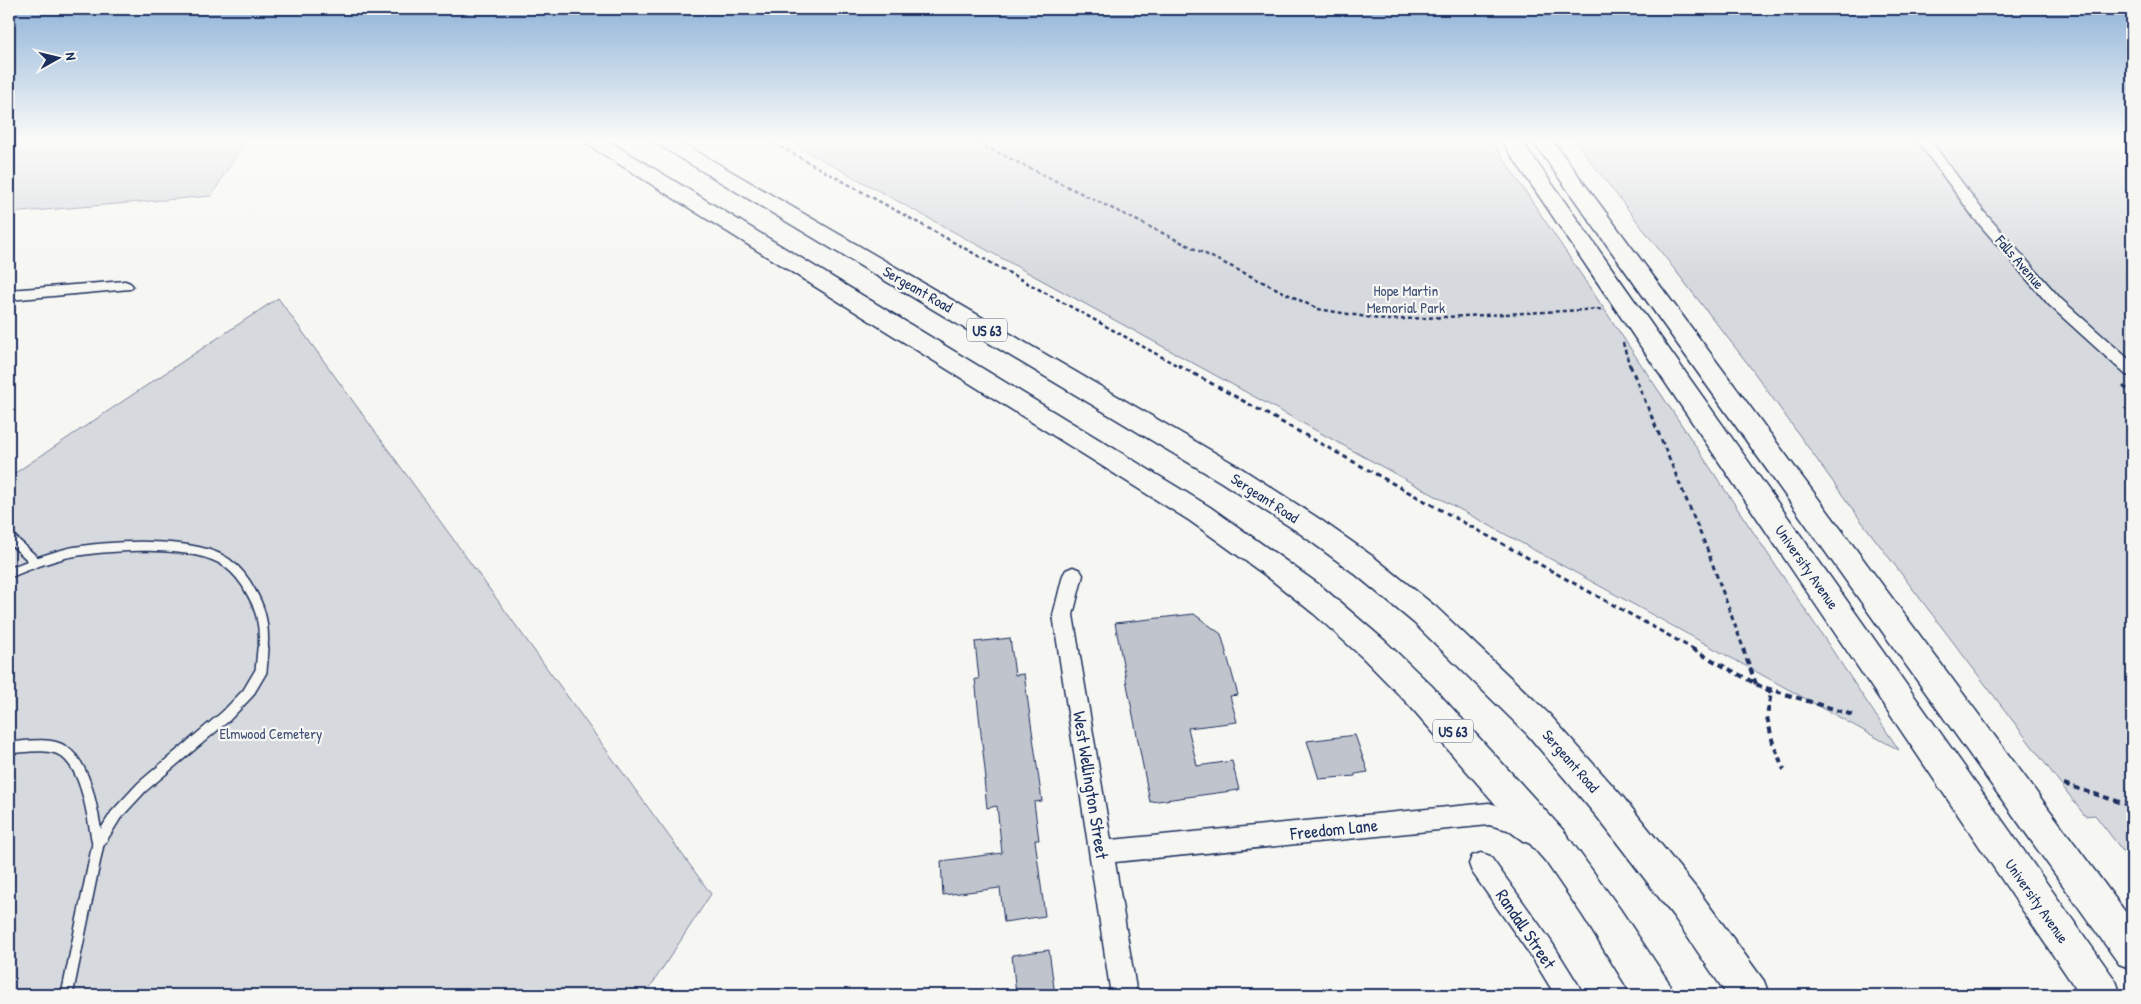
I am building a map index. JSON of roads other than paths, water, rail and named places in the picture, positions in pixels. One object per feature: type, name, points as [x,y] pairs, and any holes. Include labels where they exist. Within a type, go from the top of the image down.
[{"type":"main road","name":"US 63","points":[[670,187],[1200,514],[1324,605],[1377,652],[1481,761],[1558,850],[1654,995]]},
{"type":"main road","name":"Sergeant Road","points":[[743,187],[1231,475],[1308,525],[1364,566],[1425,615],[1538,724],[1610,807],[1687,905],[1750,995]]},
{"type":"main road","name":"University Avenue","points":[[1543,187],[2102,995]]},
{"type":"main road","points":[[1576,187],[2132,951]]},
{"type":"street","name":"Falls Avenue","points":[[1958,187],[1979,215],[2055,302],[2132,371]]},
{"type":"street","points":[[9,295],[125,286]]},
{"type":"street","name":"West Wellington Street","points":[[1073,575],[1063,615],[1124,995]]},
{"type":"street","name":"Freedom Lane","points":[[1101,852],[1489,814],[1514,821],[1558,850]]},
{"type":"street","name":"Randall Street","points":[[1481,864],[1542,950],[1570,995]]},
{"type":"lane","points":[[9,537],[36,562]]},
{"type":"lane","points":[[9,574],[36,562],[68,553],[129,546],[172,547],[205,552],[226,562],[242,576],[257,601],[265,631],[261,671],[248,693],[226,716],[142,787],[116,815],[98,844],[67,995]]},
{"type":"lane","points":[[9,748],[33,746],[62,750],[80,770],[98,844]]},
{"type":"park label","name":"Hope Martin Memorial Park","points":[[1406,298]]},
{"type":"park label","name":"Elmwood Cemetery","points":[[271,733]]}]
